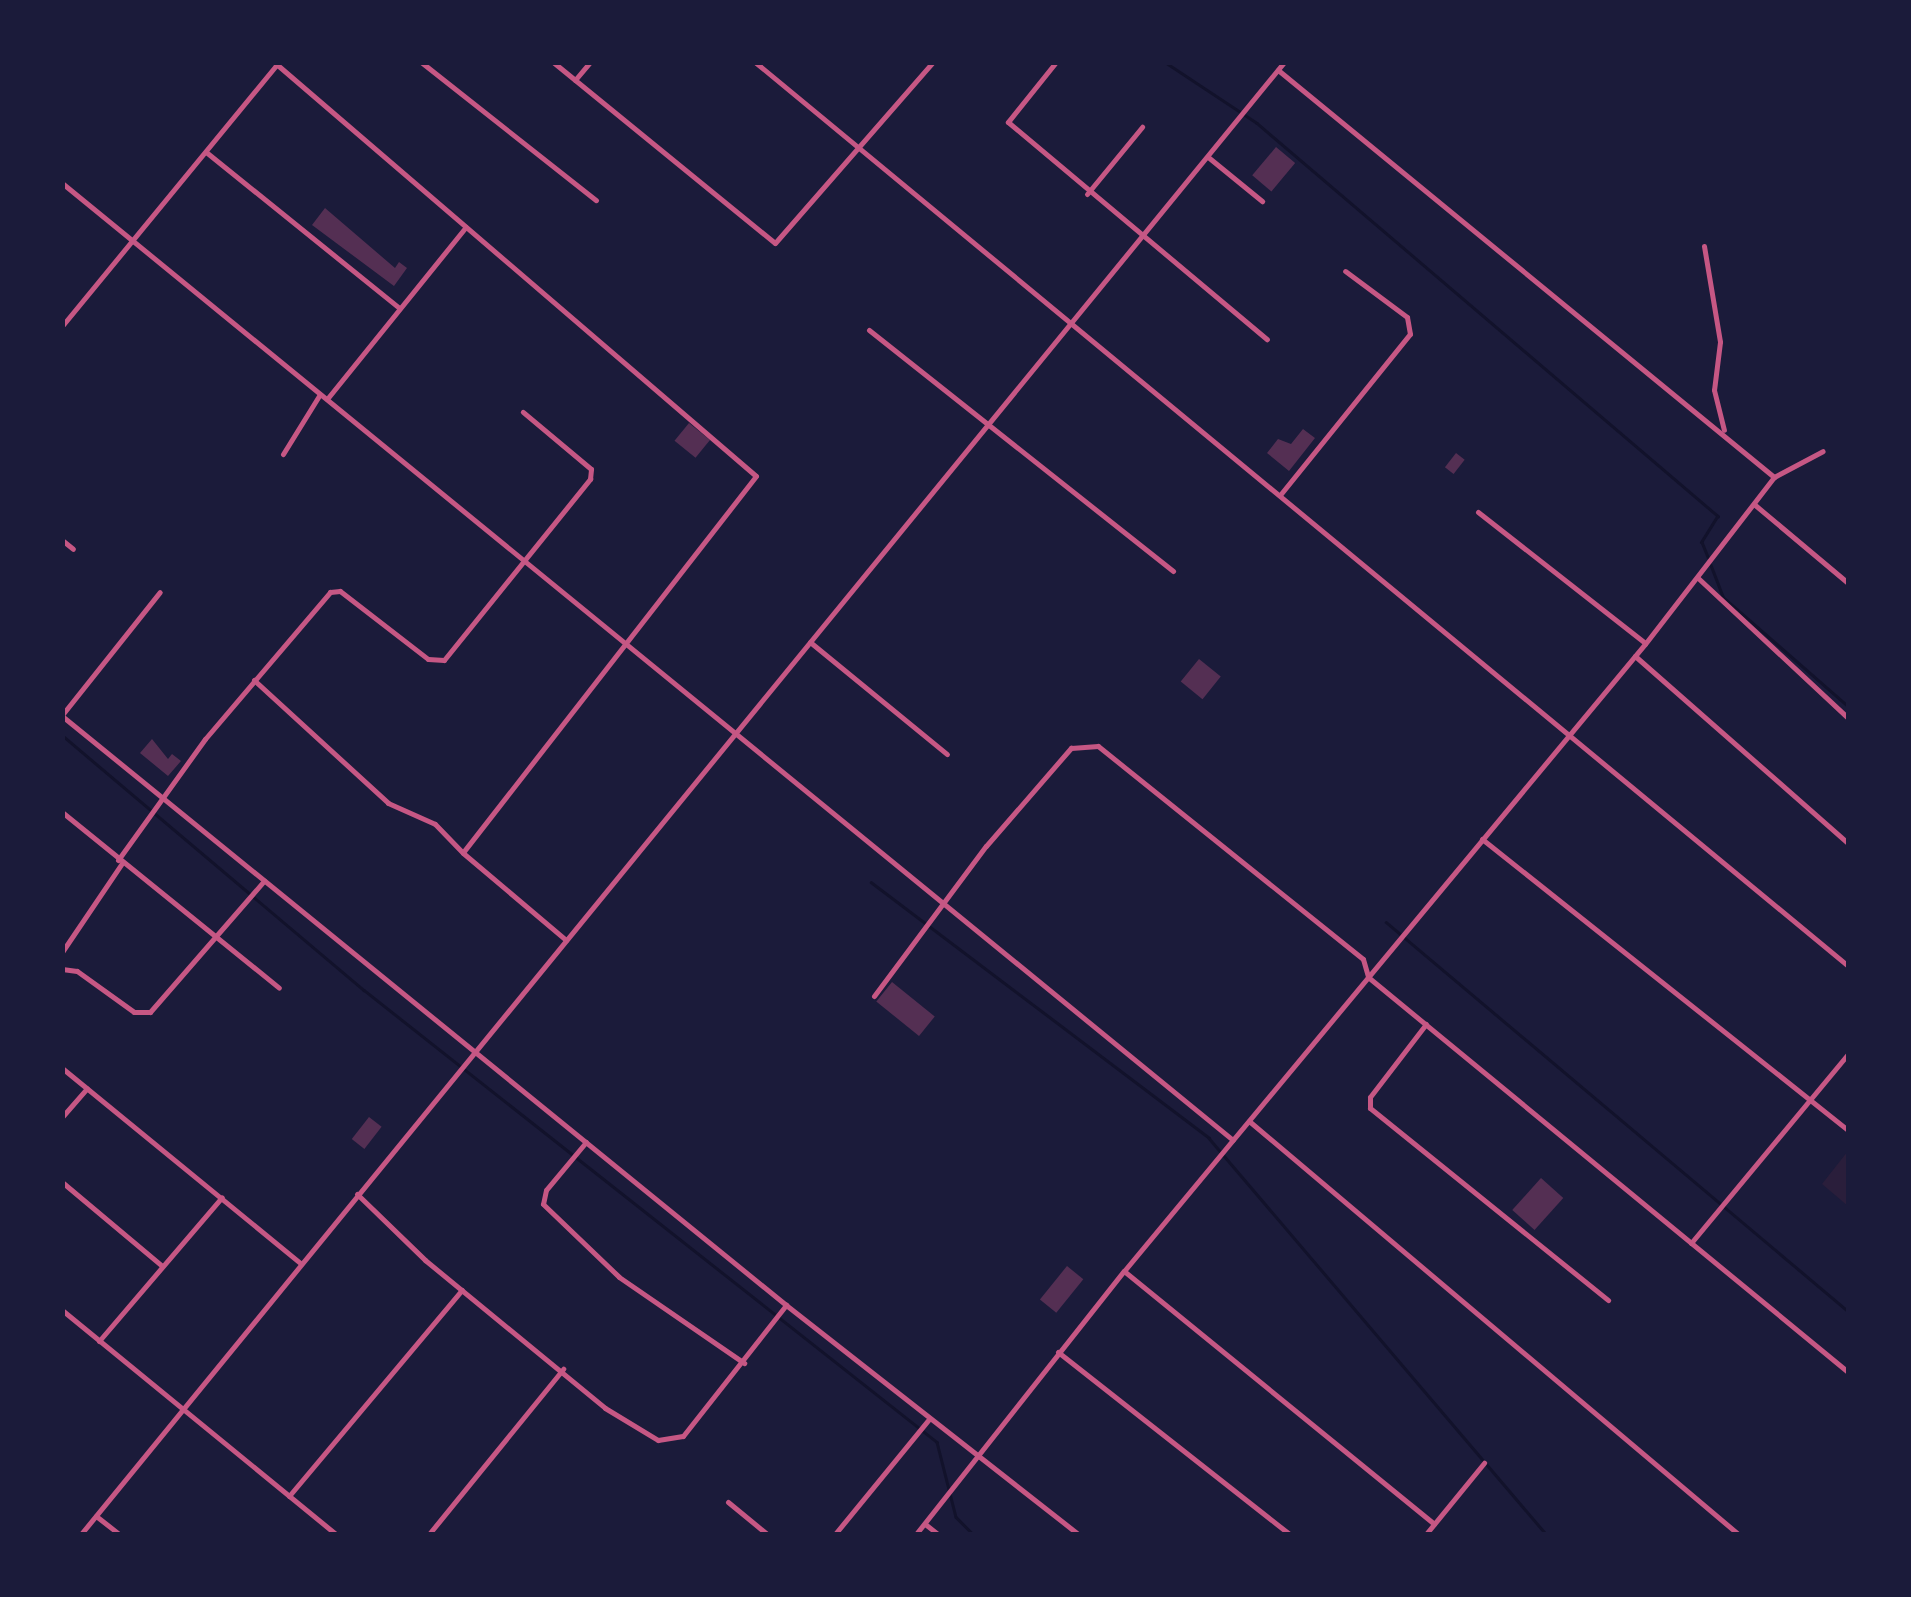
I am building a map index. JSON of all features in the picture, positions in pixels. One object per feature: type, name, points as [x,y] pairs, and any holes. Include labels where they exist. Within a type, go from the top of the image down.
[{"type":"street","points":[[421,62],[596,200]]},
{"type":"street","points":[[554,62],[775,244],[932,62]]},
{"type":"street","points":[[575,80],[590,62]]},
{"type":"street","points":[[755,62],[1848,966]]},
{"type":"street","points":[[1056,62],[1008,122],[1087,194],[1267,339]]},
{"type":"street","points":[[81,1534],[1284,62]]},
{"type":"street","points":[[62,326],[277,63],[756,476],[463,853]]},
{"type":"street","points":[[1278,70],[1774,477]]},
{"type":"street","points":[[1087,194],[1142,127]]},
{"type":"street","points":[[206,152],[398,307]]},
{"type":"street","points":[[1208,157],[1262,200]]},
{"type":"street","points":[[62,182],[1233,1140]]},
{"type":"street","points":[[328,399],[466,227]]},
{"type":"street","points":[[1704,246],[1720,342],[1714,396],[1724,434]]},
{"type":"street","points":[[1280,495],[1410,334],[1407,317],[1345,271]]},
{"type":"street","points":[[869,330],[1173,571]]},
{"type":"street","points":[[283,454],[320,394]]},
{"type":"street","points":[[62,952],[120,862],[254,680],[334,590],[428,660],[444,660],[592,473],[523,412]]},
{"type":"street","points":[[916,1534],[1124,1270],[1645,644],[1774,477],[1823,452]]},
{"type":"street","points":[[1754,504],[1848,583]]},
{"type":"street","points":[[1478,512],[1645,644]]},
{"type":"street","points":[[62,540],[73,549]]},
{"type":"street","points":[[1698,578],[1848,718]]},
{"type":"street","points":[[160,592],[62,715],[786,1306],[1078,1534]]},
{"type":"street","points":[[810,642],[947,754]]},
{"type":"street","points":[[1635,656],[1848,843]]},
{"type":"street","points":[[254,680],[388,803],[435,824],[463,853],[566,940]]},
{"type":"street","points":[[874,996],[942,903],[1071,748],[1088,742],[1158,790],[1363,959],[1368,977],[1848,1372]]},
{"type":"street","points":[[62,812],[279,988]]},
{"type":"street","points":[[1482,839],[1848,1130]]},
{"type":"street","points":[[62,960],[64,969],[142,1015],[264,881]]},
{"type":"street","points":[[1426,1024],[1370,1096],[1370,1108],[1608,1300]]},
{"type":"street","points":[[1691,1243],[1848,1054]]},
{"type":"street","points":[[62,1068],[300,1263]]},
{"type":"street","points":[[62,1118],[86,1088]]},
{"type":"street","points":[[1248,1121],[1738,1534]]},
{"type":"street","points":[[586,1142],[546,1190],[543,1204],[619,1278],[744,1364]]},
{"type":"street","points":[[62,1182],[161,1266]]},
{"type":"street","points":[[356,1194],[462,1290],[563,1369],[605,1408],[666,1442],[683,1436],[744,1364],[786,1306]]},
{"type":"street","points":[[99,1341],[222,1197]]},
{"type":"street","points":[[1124,1270],[1434,1524]]},
{"type":"street","points":[[289,1496],[462,1290]]},
{"type":"street","points":[[62,1310],[336,1534]]},
{"type":"street","points":[[1058,1352],[1289,1534]]},
{"type":"street","points":[[429,1534],[563,1369]]},
{"type":"street","points":[[835,1534],[930,1419]]},
{"type":"street","points":[[1426,1534],[1484,1463]]},
{"type":"street","points":[[728,1502],[768,1534]]},
{"type":"street","points":[[96,1516],[119,1534]]},
{"type":"street","points":[[925,1524],[938,1534]]},
{"type":"shaded area","points":[[1848,1151],[1848,1206],[1822,1184]]},
{"type":"building","points":[[1276,147],[1295,163],[1271,191],[1252,175]]},
{"type":"building","points":[[325,208],[395,268],[399,262],[407,268],[394,286],[312,225]]},
{"type":"building","points":[[689,423],[710,440],[696,458],[675,441]]},
{"type":"building","points":[[1303,429],[1315,438],[1289,471],[1267,453],[1278,439],[1291,444]]},
{"type":"building","points":[[1456,453],[1465,460],[1454,474],[1445,467]]},
{"type":"building","points":[[1199,659],[1221,677],[1203,699],[1181,682]]},
{"type":"building","points":[[152,739],[168,759],[172,754],[181,761],[168,776],[140,753]]},
{"type":"building","points":[[892,982],[935,1017],[919,1036],[876,1001]]},
{"type":"building","points":[[369,1117],[382,1127],[364,1149],[352,1139]]},
{"type":"building","points":[[1541,1178],[1563,1198],[1535,1230],[1512,1210]]},
{"type":"building","points":[[1067,1266],[1083,1279],[1056,1313],[1040,1299]]},
{"type":"waterway","points":[[1165,62],[1257,123],[1718,516],[1702,542],[1708,557]]},
{"type":"waterway","points":[[1711,565],[1723,597],[1848,706]]},
{"type":"waterway","points":[[62,735],[364,990],[937,1442],[956,1517],[973,1534]]},
{"type":"waterway","points":[[871,882],[1209,1138],[1546,1534]]},
{"type":"waterway","points":[[1386,922],[1848,1311]]}]
